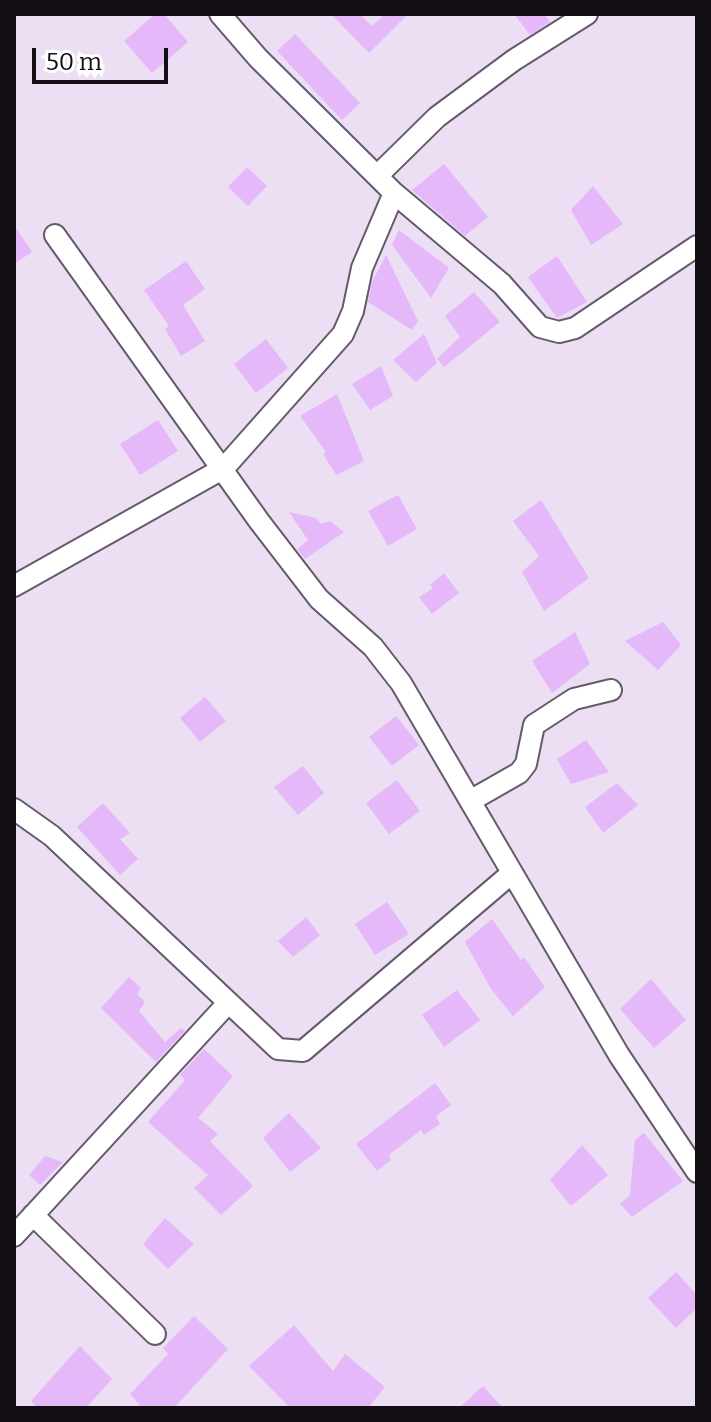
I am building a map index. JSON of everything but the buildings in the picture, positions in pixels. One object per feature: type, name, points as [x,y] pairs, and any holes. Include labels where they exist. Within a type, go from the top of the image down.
[{"type":"street","points":[[220,14],[258,58],[394,193],[502,284],[540,327],[559,332],[575,328],[697,246]]},
{"type":"street","points":[[377,176],[437,117],[514,60],[587,14]]},
{"type":"street","points":[[14,586],[224,468],[343,334],[353,311],[362,268],[394,193]]},
{"type":"street","points":[[55,235],[165,394],[224,468],[259,521],[319,599],[373,647],[401,683],[619,1055],[697,1172]]},
{"type":"street","points":[[470,801],[519,773],[526,764],[534,725],[574,699],[611,690]]},
{"type":"street","points":[[14,809],[52,836],[278,1049],[303,1051],[512,873]]},
{"type":"street","points":[[14,1236],[228,1003]]},
{"type":"street","points":[[33,1215],[155,1334]]}]
